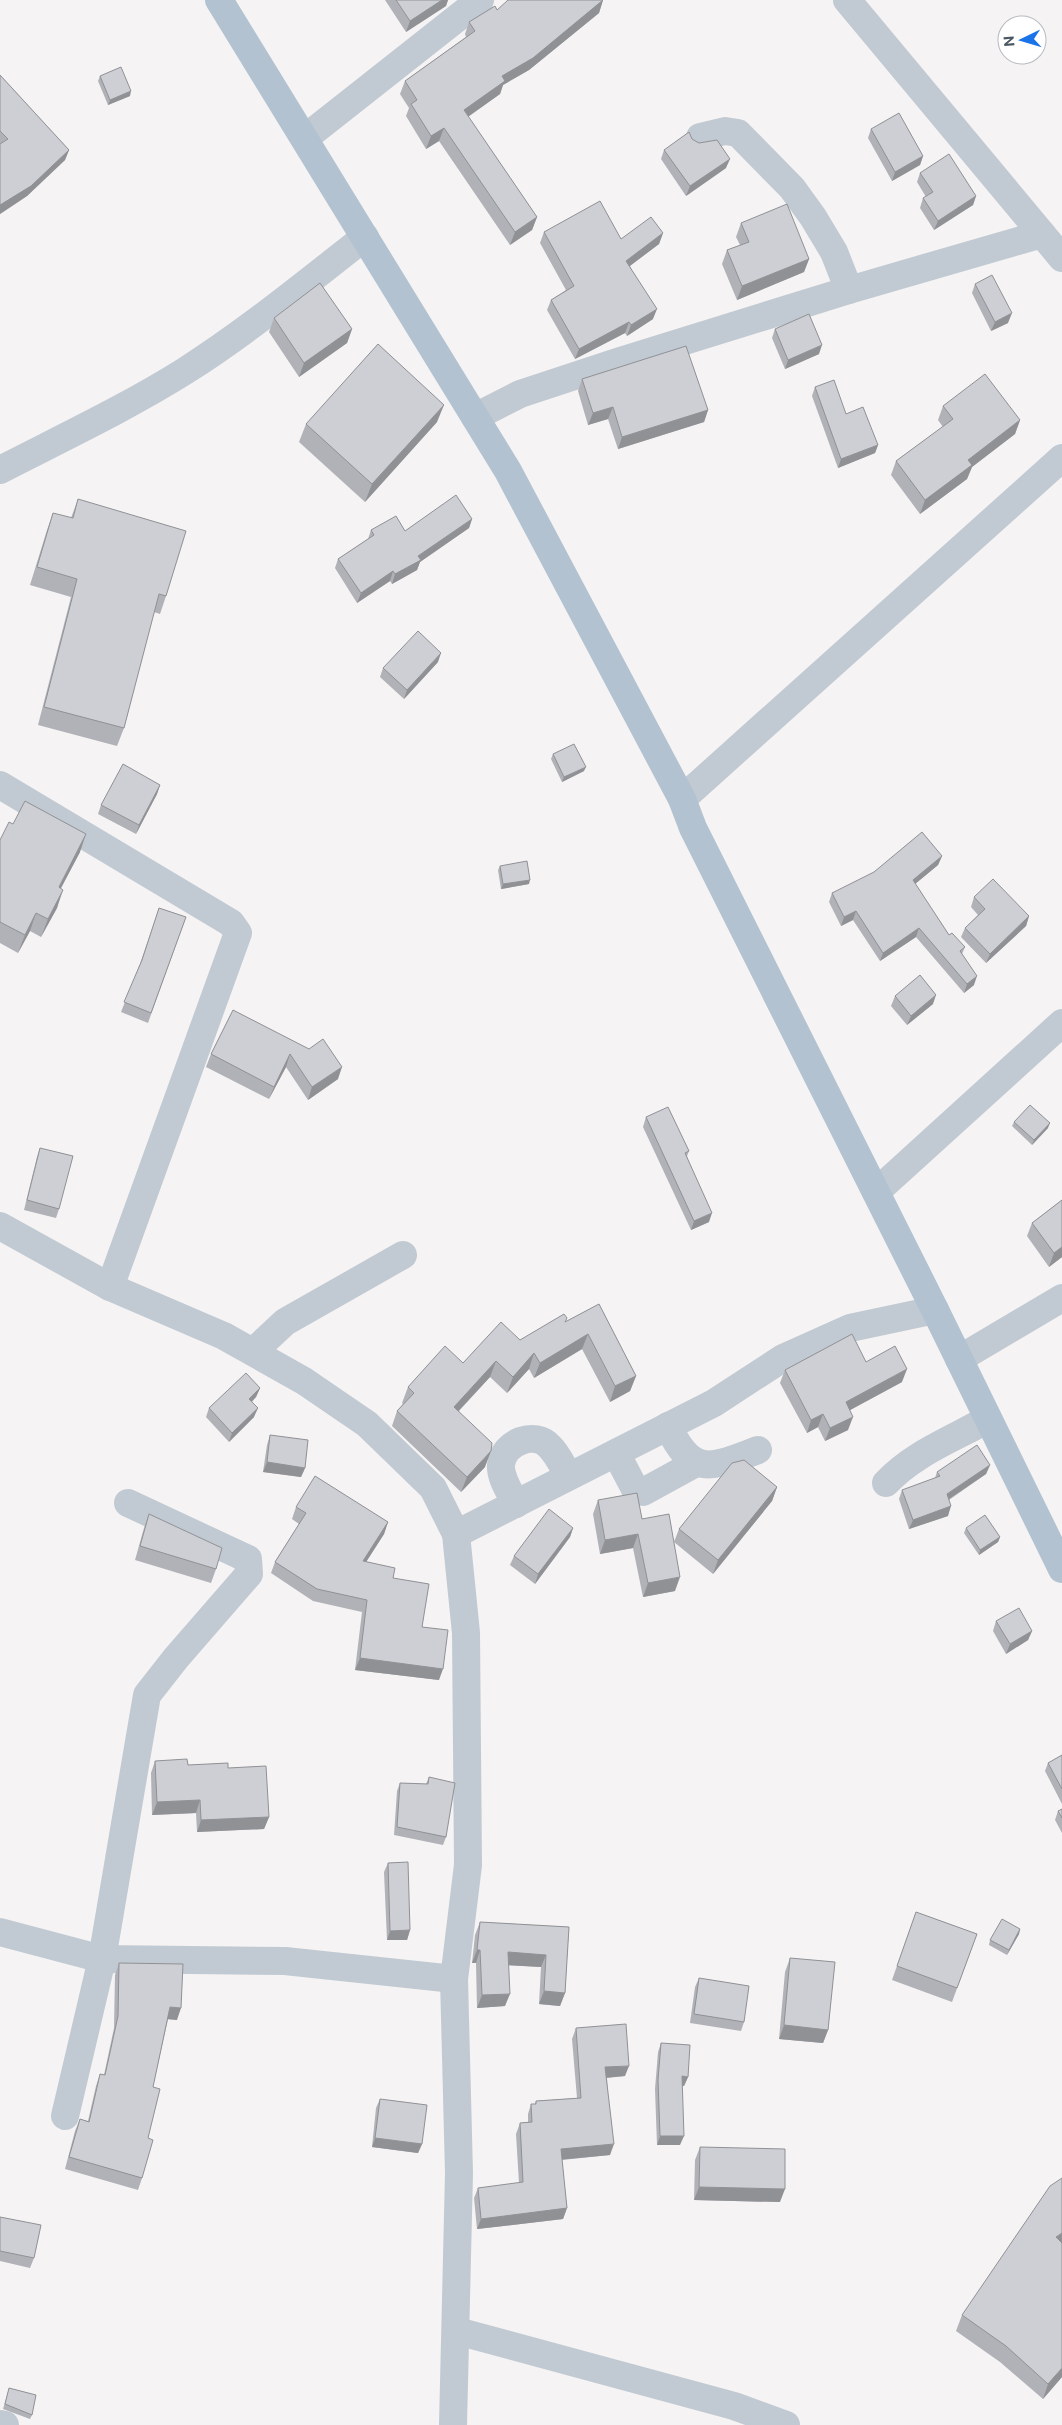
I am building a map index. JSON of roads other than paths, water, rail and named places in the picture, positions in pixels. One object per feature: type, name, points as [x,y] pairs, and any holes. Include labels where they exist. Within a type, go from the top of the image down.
[{"type":"main road","points":[[219,0],[508,470],[682,799],[693,828],[935,1310],[1062,1569]]},
{"type":"street","points":[[305,138],[480,0]]},
{"type":"street","points":[[847,0],[1062,258]]},
{"type":"street","points":[[700,137],[726,131],[738,133],[792,188],[834,252],[849,290]]},
{"type":"street","points":[[475,417],[520,394],[849,290],[1042,234]]},
{"type":"street","points":[[0,470],[123,407],[185,371],[245,329],[365,237]]},
{"type":"street","points":[[682,799],[1062,458]]},
{"type":"street","points":[[0,785],[230,923],[238,933],[110,1287]]},
{"type":"street","points":[[876,1192],[1062,1023]]},
{"type":"street","points":[[0,1226],[110,1287],[224,1336],[304,1381],[367,1424],[433,1488],[456,1534],[466,1633],[468,1865],[454,1979],[459,2173],[457,2331],[453,2425]]},
{"type":"street","points":[[253,1352],[285,1322],[403,1255]]},
{"type":"street","points":[[959,1359],[1062,1298]]},
{"type":"street","points":[[456,1534],[714,1403],[783,1358],[850,1328],[935,1310]]},
{"type":"street","points":[[886,1483],[899,1469],[919,1455],[988,1419]]},
{"type":"street","points":[[668,1426],[677,1446],[687,1458],[696,1463],[711,1465],[726,1462],[758,1450]]},
{"type":"street","points":[[516,1504],[502,1476],[501,1464],[504,1452],[514,1443],[535,1438],[550,1446],[569,1476]]},
{"type":"street","points":[[616,1453],[635,1489],[643,1492],[696,1463]]},
{"type":"street","points":[[65,2116],[102,1960],[148,1695],[176,1658],[249,1574],[250,1565],[248,1558],[128,1503]]},
{"type":"street","points":[[0,1932],[102,1960],[285,1961],[454,1979]]},
{"type":"street","points":[[457,2331],[734,2406],[786,2425]]},
{"type":"street","points":[[0,2424],[5,2425]]}]
